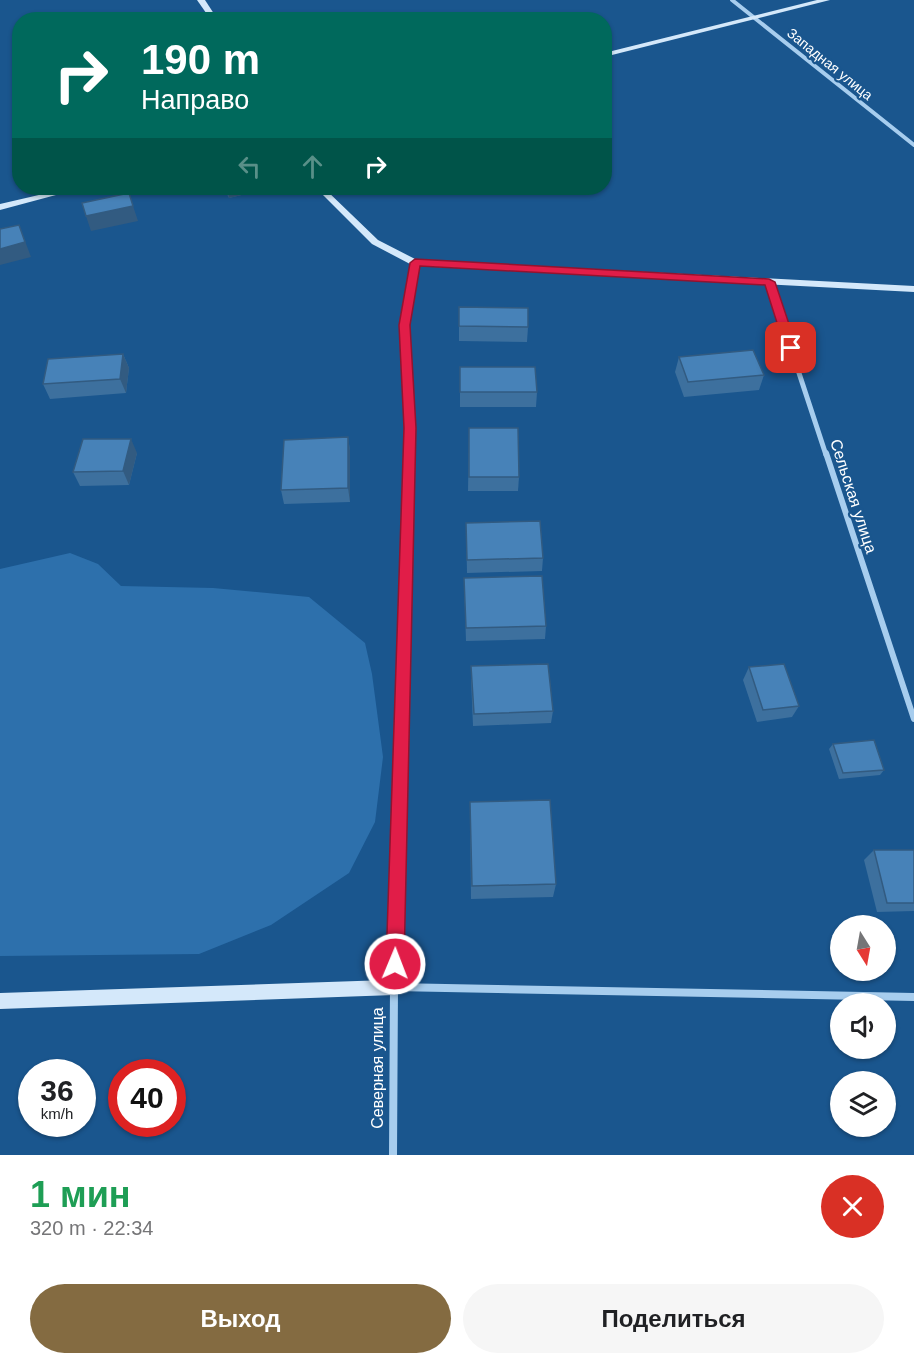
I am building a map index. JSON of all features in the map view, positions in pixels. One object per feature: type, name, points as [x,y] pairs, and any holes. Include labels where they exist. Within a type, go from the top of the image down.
[{"type":"street","name":"Западная улица","points":[[732,0],[914,145]]},
{"type":"street","points":[[612,53],[826,0]]},
{"type":"street","points":[[0,207],[49,195]]},
{"type":"street","points":[[327,195],[375,242],[415,263],[914,289]]},
{"type":"street","name":"Северная улица","points":[[393,1155],[394,987],[410,428],[404,325],[415,263]]},
{"type":"street","name":"Сельская улица","points":[[769,282],[914,719]]},
{"type":"street","points":[[0,1001],[394,987],[914,997]]},
{"type":"shaded area","points":[[70,553],[98,564],[121,586],[213,588],[309,597],[365,643],[372,674],[383,757],[375,822],[349,873],[271,925],[199,954],[0,956],[0,569]]},
{"type":"building","points":[[130,195],[133,206],[86,216],[82,203]]},
{"type":"building","points":[[19,225],[25,242],[0,249],[0,229]]},
{"type":"building","points":[[459,307],[528,308],[528,327],[459,326]]},
{"type":"building","points":[[753,350],[764,375],[688,382],[679,357]]},
{"type":"building","points":[[123,354],[120,379],[43,384],[48,359]]},
{"type":"building","points":[[460,367],[535,367],[537,392],[460,392]]},
{"type":"building","points":[[469,428],[518,428],[519,477],[469,477]]},
{"type":"building","points":[[348,437],[348,488],[281,490],[284,440]]},
{"type":"building","points":[[83,439],[131,439],[123,471],[73,472]]},
{"type":"building","points":[[540,521],[543,558],[467,560],[466,523]]},
{"type":"building","points":[[542,576],[546,626],[466,628],[464,578]]},
{"type":"building","points":[[548,664],[553,711],[474,714],[471,666]]},
{"type":"building","points":[[784,664],[799,706],[763,710],[749,667]]},
{"type":"building","points":[[874,740],[884,770],[843,773],[833,744]]},
{"type":"building","points":[[550,800],[556,884],[472,886],[470,802]]},
{"type":"building","points":[[874,850],[914,850],[914,903],[887,903]]},
{"type":"route","points":[[395,964],[410,428],[404,325],[415,263],[769,282],[791,348]]}]
